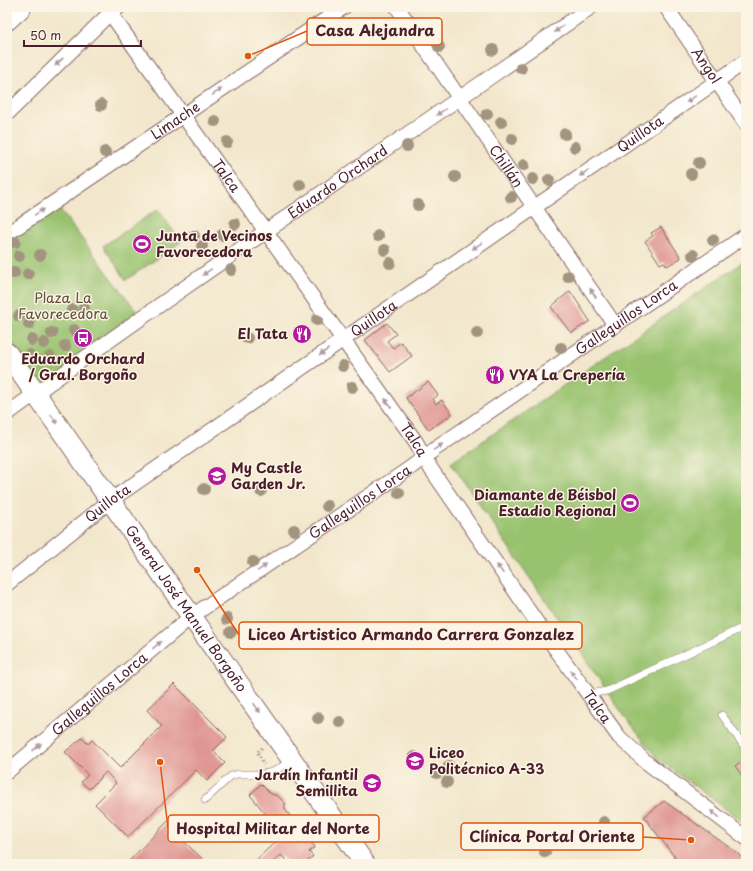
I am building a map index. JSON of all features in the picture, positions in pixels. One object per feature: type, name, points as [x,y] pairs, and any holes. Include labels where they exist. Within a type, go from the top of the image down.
[{"type":"main road","points":[[7,19],[20,7]]},
{"type":"street","name":"Limache","points":[[7,234],[344,7]]},
{"type":"street","name":"Chillán","points":[[397,7],[615,325]]},
{"type":"street","name":"Eduardo Orchard","points":[[7,414],[266,230],[460,99],[591,7]]},
{"type":"street","name":"Angol","points":[[666,7],[746,124]]},
{"type":"street","name":"Talca","points":[[114,10],[184,115],[416,442],[424,457],[542,630],[619,738],[646,762],[746,838]]},
{"type":"street","points":[[7,114],[114,10]]},
{"type":"street","name":"Quillota","points":[[7,584],[111,500],[746,60]]},
{"type":"street","name":"Galleguillos Lorca","points":[[7,772],[192,616],[404,472],[746,235]]},
{"type":"street","name":"General José Manuel Borgoño","points":[[7,353],[365,864]]},
{"type":"lane","points":[[588,694],[607,691],[746,626]]},
{"type":"lane","points":[[722,714],[746,749]]},
{"type":"lane","points":[[205,800],[231,776],[238,774],[263,774],[273,772],[293,760]]},
{"type":"path","points":[[260,768],[265,766],[256,752],[278,738]]},
{"type":"green space","name":"Plaza La Favorecedora","points":[[54,202],[142,318],[36,393],[7,353],[7,234]]},
{"type":"green space","name":"Junta de Vecinos Favorecedora","points":[[158,209],[181,242],[126,280],[103,246]]},
{"type":"green space","points":[[746,260],[746,824],[658,759],[627,720],[451,463]]},
{"type":"building","points":[[661,227],[681,258],[667,266],[664,262],[660,264],[645,241],[653,236],[651,233]]},
{"type":"building","points":[[570,291],[590,321],[571,333],[551,307]]},
{"type":"building","points":[[387,323],[396,334],[387,341],[393,348],[401,342],[412,356],[390,372],[365,340]]},
{"type":"building","points":[[428,382],[438,395],[433,399],[436,404],[442,400],[452,414],[429,430],[406,398]]},
{"type":"building","points":[[174,684],[227,737],[213,751],[225,763],[207,781],[196,770],[128,837],[95,804],[116,783],[106,772],[89,789],[81,782],[88,775],[65,752],[82,738],[88,744],[92,740],[120,768],[162,726],[147,710]]},
{"type":"building","points":[[740,762],[744,768],[746,767],[746,774],[743,777],[735,766]]},
{"type":"building","points":[[261,784],[271,794],[278,796],[285,803],[285,809],[293,820],[280,831],[250,795]]},
{"type":"building","points":[[664,801],[736,852],[746,862],[746,864],[680,864],[644,817]]},
{"type":"building","points":[[169,820],[181,833],[178,836],[208,864],[126,864]]},
{"type":"building","points":[[294,824],[315,847],[309,852],[313,856],[305,864],[300,861],[296,864],[290,864],[281,855],[271,864],[252,864]]},
{"type":"place","name":"Casa Alejandra","points":[[248,56]]},
{"type":"place","name":"Junta de Vecinos Favorecedora","points":[[142,244]]},
{"type":"place","name":"El Tata","points":[[302,334]]},
{"type":"place","name":"Eduardo Orchard / Gral. Borgoño","points":[[83,338]]},
{"type":"place","name":"VYA La Crepería","points":[[495,375]]},
{"type":"place","name":"My Castle Garden Jr.","points":[[217,476]]},
{"type":"place","name":"Diamante de Béisbol Estadio Regional","points":[[630,503]]},
{"type":"place","name":"Liceo Artistico Armando Carrera Gonzalez","points":[[197,570]]},
{"type":"place","name":"Liceo Politécnico A-33","points":[[415,761]]},
{"type":"place","name":"Hospital Militar del Norte","points":[[160,762]]},
{"type":"place","name":"Jardín Infantil Semillita","points":[[372,783]]},
{"type":"place","name":"Clínica Portal Oriente","points":[[691,840]]}]
